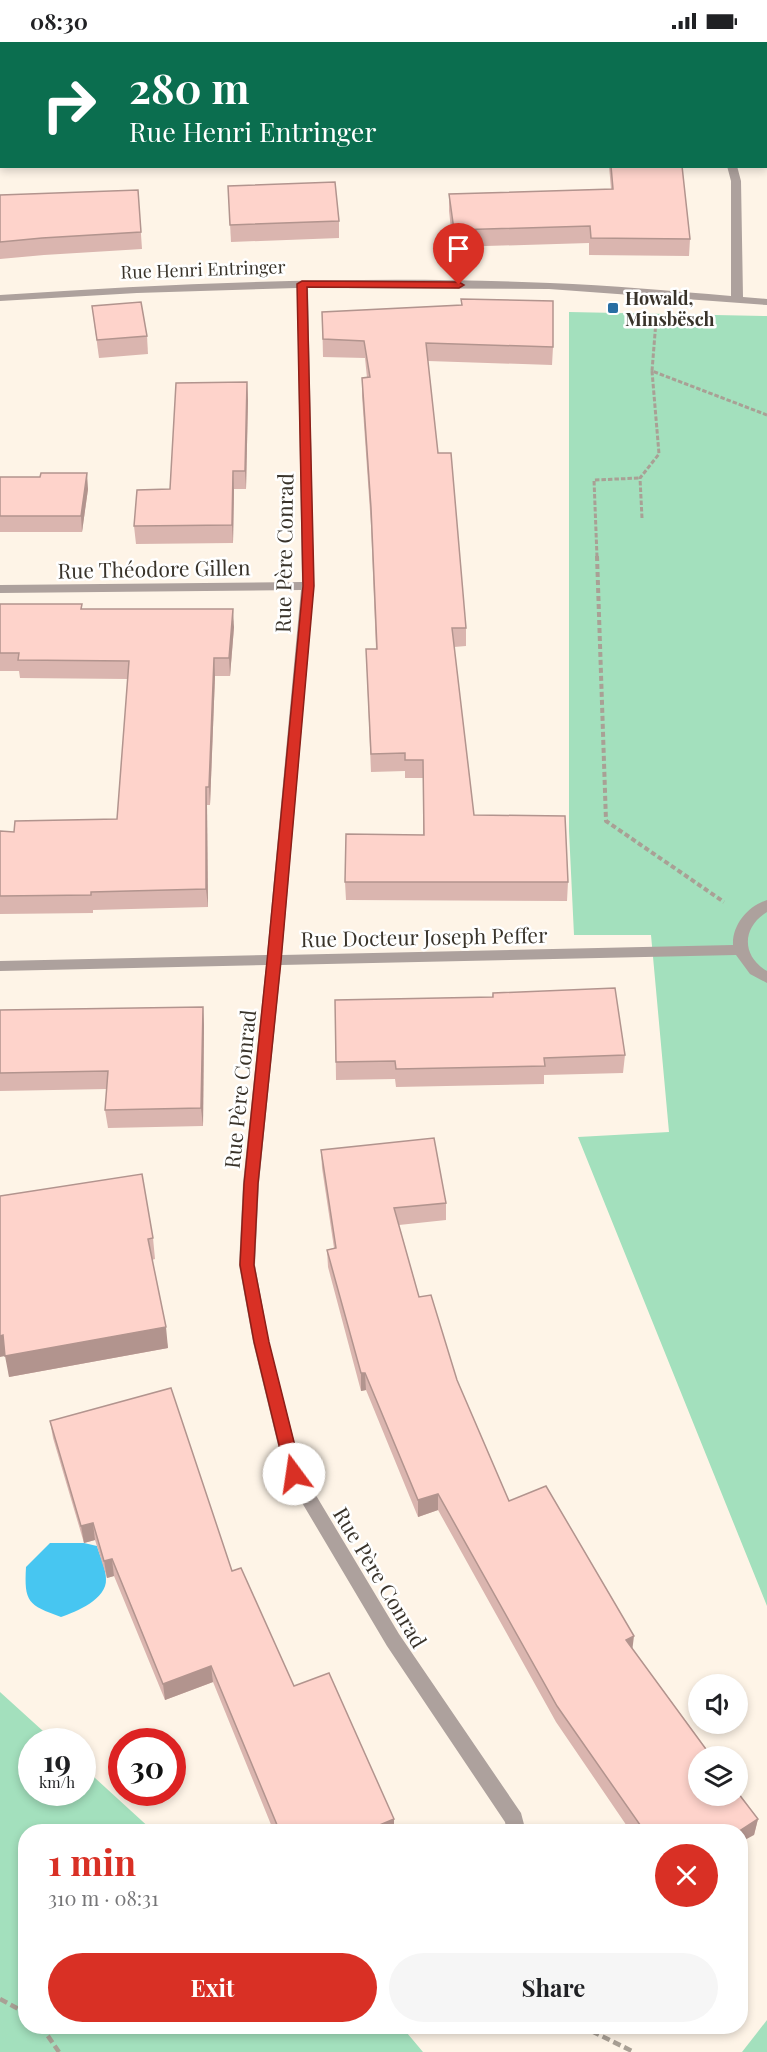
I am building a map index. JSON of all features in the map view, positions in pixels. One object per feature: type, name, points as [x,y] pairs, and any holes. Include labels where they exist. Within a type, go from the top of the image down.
[{"type":"street","points":[[733,168],[736,181],[737,300]]},
{"type":"street","name":"Rue Henri Entringer","points":[[0,298],[111,291],[302,284],[549,286],[767,302]]},
{"type":"street","name":"Rue Père Conrad","points":[[302,284],[308,586],[251,1184],[247,1265],[261,1342],[294,1474],[393,1640],[514,1819],[515,1824]]},
{"type":"street","name":"Rue Théodore Gillen","points":[[0,589],[308,586]]},
{"type":"street","points":[[767,905],[747,918],[741,927],[739,939],[741,950],[749,964],[767,978]]},
{"type":"street","name":"Rue Docteur Joseph Peffer","points":[[0,966],[741,950]]},
{"type":"path","points":[[642,518],[640,478],[659,454],[652,371],[657,331],[656,294]]},
{"type":"path","points":[[652,371],[767,415]]},
{"type":"path","points":[[640,478],[594,480],[606,821],[747,918]]},
{"type":"path","points":[[0,1999],[18,2009]]},
{"type":"path","points":[[47,2034],[59,2052]]},
{"type":"path","points":[[597,2034],[634,2052]]},
{"type":"green space","points":[[569,312],[767,316],[767,1606],[578,1137],[669,1132],[651,935],[574,935],[569,831]]},
{"type":"green space","points":[[0,1692],[40,1728],[18,1728],[18,1806],[96,1806],[96,1779],[108,1790],[108,1806],[126,1806],[145,1824],[18,1824],[18,2034],[408,2034],[423,2052],[0,2052]]},
{"type":"green space","points":[[767,2020],[767,2052],[742,2052]]},
{"type":"water","points":[[50,1543],[84,1543],[97,1546],[106,1575],[102,1593],[90,1604],[61,1617],[41,1609],[30,1601],[27,1595],[26,1567]]},
{"type":"building","points":[[611,168],[682,168],[690,239],[591,238],[590,226],[454,230],[449,194],[613,189]]},
{"type":"building","points":[[335,182],[339,221],[230,225],[228,186]]},
{"type":"building","points":[[138,190],[141,232],[0,242],[0,195]]},
{"type":"building","points":[[461,299],[553,301],[553,347],[426,343],[438,453],[451,453],[466,628],[452,628],[474,815],[565,816],[568,882],[345,882],[346,834],[424,835],[423,760],[405,760],[405,753],[371,754],[366,649],[377,649],[371,508],[362,378],[370,377],[364,341],[323,339],[322,312],[462,305]]},
{"type":"building","points":[[141,302],[147,336],[97,340],[92,306]]},
{"type":"building","points":[[247,382],[245,471],[233,471],[232,525],[134,526],[137,490],[170,489],[176,383]]},
{"type":"building","points":[[41,473],[87,473],[81,516],[0,516],[0,477],[40,477]]},
{"type":"building","points":[[0,604],[82,604],[81,609],[233,609],[229,658],[214,658],[209,787],[206,787],[206,889],[91,892],[91,895],[0,896],[0,831],[14,832],[15,821],[117,819],[129,661],[18,660],[19,653],[0,653]]},
{"type":"building","points":[[615,988],[625,1055],[544,1058],[545,1066],[396,1069],[395,1061],[336,1062],[335,1000],[493,997],[493,993]]},
{"type":"building","points":[[203,1007],[201,1108],[105,1110],[108,1071],[0,1073],[0,1010]]},
{"type":"building","points":[[434,1138],[446,1203],[394,1208],[419,1297],[431,1295],[457,1380],[509,1501],[546,1486],[634,1636],[626,1640],[688,1725],[688,1734],[695,1734],[704,1746],[688,1746],[688,1806],[748,1806],[758,1819],[748,1826],[639,1824],[557,1706],[438,1494],[418,1500],[365,1373],[361,1373],[327,1250],[336,1248],[321,1150]]},
{"type":"building","points":[[142,1174],[153,1238],[148,1239],[166,1327],[5,1356],[3,1335],[0,1336],[0,1196]]},
{"type":"building","points":[[171,1388],[232,1571],[241,1568],[294,1686],[329,1673],[394,1819],[382,1824],[277,1824],[211,1666],[163,1684],[112,1559],[104,1561],[93,1523],[81,1526],[50,1421]]},
{"type":"place","name":"Howald, Minsbësch","points":[[613,308]]},
{"type":"route","points":[[294,1474],[261,1342],[247,1265],[251,1184],[308,586],[302,284],[459,285]]}]
